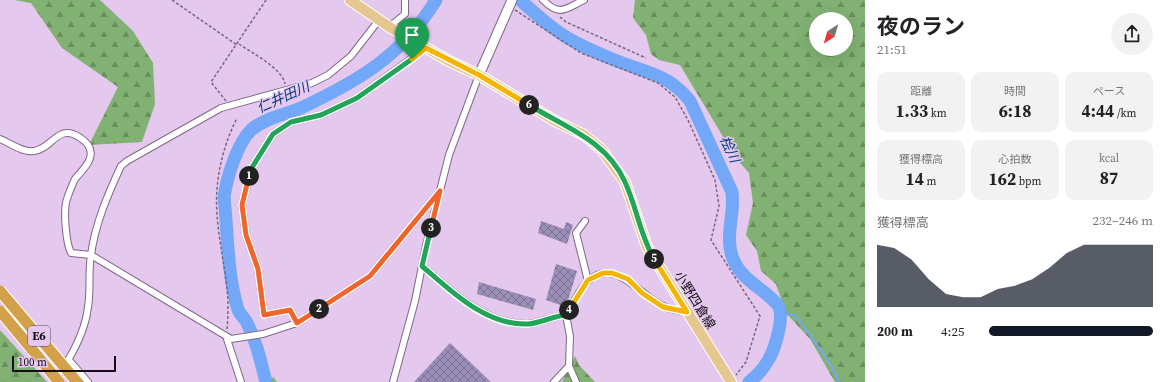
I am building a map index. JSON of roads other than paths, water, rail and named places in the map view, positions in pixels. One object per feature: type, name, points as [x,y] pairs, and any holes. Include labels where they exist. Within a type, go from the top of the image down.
[{"type":"highway","name":"E6","points":[[0,291],[77,382]]},
{"type":"highway","name":"E6","points":[[0,312],[59,382]]},
{"type":"main road","name":"小野四倉線","points":[[350,0],[390,28],[479,75],[555,121],[584,135],[602,150],[625,182],[647,247],[687,312],[733,380]]},
{"type":"street","points":[[390,28],[405,14],[405,0]]},
{"type":"street","points":[[543,0],[552,9],[562,11],[584,0]]},
{"type":"street","points":[[393,382],[452,147],[479,75],[511,3]]},
{"type":"street","points":[[54,382],[69,360],[83,329],[88,307],[91,255],[98,222],[121,166],[208,113],[229,105],[312,83],[328,76],[341,66],[379,20]]},
{"type":"street","points":[[297,323],[290,310],[264,315],[258,269],[246,235],[242,205],[251,169],[273,134],[291,122],[321,115],[357,98],[426,48]]},
{"type":"street","points":[[0,139],[29,152],[36,151],[66,132],[74,134],[89,146],[90,154],[87,166],[75,180],[66,200],[67,245],[71,253],[91,255],[229,339],[263,334],[297,323],[370,276],[440,191]]},
{"type":"street","points":[[585,221],[576,233],[588,280]]},
{"type":"street","points":[[422,266],[448,289],[473,307],[503,322],[528,324],[557,315],[566,315]]},
{"type":"street","points":[[576,382],[569,366],[570,336],[566,315],[588,280],[603,273],[612,273],[628,279],[642,293],[663,307],[687,312]]},
{"type":"street","points":[[229,339],[240,382]]},
{"type":"street","points":[[69,360],[88,382]]},
{"type":"street","points":[[554,382],[569,366]]},
{"type":"waterway","name":"仁井田川","points":[[266,382],[253,336],[246,321],[239,313],[231,279],[224,197],[230,171],[237,152],[246,136],[251,130],[262,122],[301,108],[322,98],[360,77],[377,65],[409,37],[423,20],[436,0]]},
{"type":"waterway","name":"桧川","points":[[520,0],[569,39],[607,57],[661,77],[676,86],[690,101],[732,192],[733,200],[729,240],[732,256],[740,271],[771,298],[777,304],[779,309],[779,331],[771,354],[763,369],[749,382]]},
{"type":"waterway","points":[[782,314],[793,315],[800,321],[831,365],[839,382]]}]
